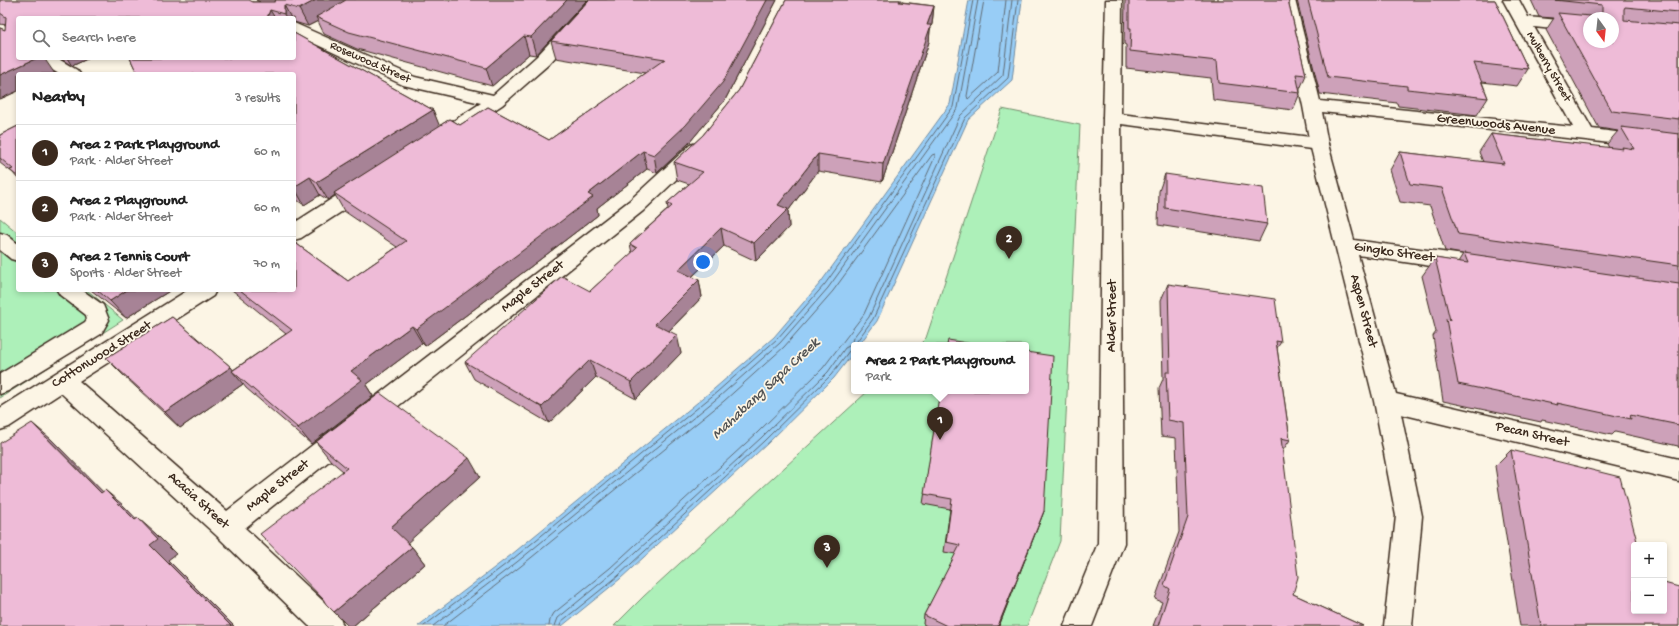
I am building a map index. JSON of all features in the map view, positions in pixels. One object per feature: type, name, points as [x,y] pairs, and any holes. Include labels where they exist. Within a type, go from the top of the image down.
[{"type":"street","points":[[430,144],[496,101],[543,60],[598,0]]},
{"type":"street","name":"Alder Street","points":[[1078,626],[1111,543],[1112,118],[1114,0]]},
{"type":"street","name":"Aspen Street","points":[[1287,0],[1312,106],[1319,144],[1386,401],[1409,516],[1398,626]]},
{"type":"street","name":"Mulberry Street","points":[[1511,0],[1586,134]]},
{"type":"street","points":[[1522,21],[1583,27]]},
{"type":"street","points":[[300,31],[326,24]]},
{"type":"street","name":"Rosewood Street","points":[[300,31],[409,81],[496,101]]},
{"type":"street","points":[[48,60],[68,72]]},
{"type":"street","name":"Greenwoods Avenue","points":[[1312,106],[1586,134],[1679,146]]},
{"type":"street","name":"Maple Street","points":[[226,526],[636,206],[697,148],[711,131]]},
{"type":"street","points":[[296,232],[378,179]]},
{"type":"street","points":[[296,212],[312,222]]},
{"type":"street","name":"Gingko Street","points":[[1346,246],[1485,266]]},
{"type":"street","name":"Cottonwood Street","points":[[0,420],[202,292]]},
{"type":"street","name":"Acacia Street","points":[[62,380],[226,526],[329,626]]},
{"type":"street","name":"Pecan Street","points":[[1386,401],[1679,470]]},
{"type":"lane","points":[[1112,118],[1319,144]]},
{"type":"lane","points":[[0,240],[16,252]]},
{"type":"lane","points":[[0,385],[93,328],[98,320],[96,311],[70,292]]},
{"type":"green space","points":[[1002,109],[1080,125],[1060,541],[1027,626],[614,626],[644,596],[865,394],[1029,394],[1029,342],[922,342],[926,338]]},
{"type":"green space","points":[[0,218],[16,231],[16,292],[89,292],[123,320],[0,398]]},
{"type":"water","name":"Mahabang Sapa Creek","points":[[969,0],[1022,0],[1012,80],[968,120],[877,321],[861,342],[851,342],[851,356],[834,378],[767,444],[620,579],[562,626],[418,626],[511,555],[714,389],[774,337],[821,282],[950,104]]},
{"type":"building","points":[[0,0],[249,0],[253,2],[274,2],[276,1],[275,0],[316,0],[299,9],[284,5],[284,14],[270,10],[268,16],[16,16],[16,60],[33,60],[0,75],[0,28],[5,30],[6,17],[0,13]]},
{"type":"building","points":[[346,0],[567,0],[531,37],[524,36],[486,68],[349,32],[316,17]]},
{"type":"building","points":[[589,0],[767,0],[723,82],[686,125],[654,155],[643,151],[588,194],[593,197],[518,254],[416,329],[412,326],[351,371],[362,380],[298,428],[232,371],[292,330],[243,292],[296,292],[296,243],[348,281],[406,241],[334,193],[450,119],[460,125],[488,107],[549,140],[665,59],[551,41]]},
{"type":"building","points":[[786,0],[900,0],[899,2],[934,6],[927,25],[931,25],[883,164],[818,154],[778,205],[788,209],[754,243],[721,228],[678,270],[699,280],[655,324],[677,335],[631,382],[590,360],[542,407],[465,362],[562,276],[590,291],[637,248],[630,244],[672,206],[667,203],[703,172],[674,162],[703,135],[739,90]]},
{"type":"building","points":[[1129,0],[1288,0],[1306,75],[1296,74],[1300,93],[1219,83],[1217,61],[1130,51],[1131,28],[1129,28]]},
{"type":"building","points":[[1308,0],[1495,0],[1528,69],[1474,63],[1488,98],[1407,89],[1407,86],[1328,77]]},
{"type":"building","points":[[1554,0],[1679,0],[1679,12],[1625,7],[1624,20],[1679,25],[1679,119],[1612,111],[1558,13],[1583,15],[1583,48],[1619,48],[1619,12],[1602,12],[1602,5]]},
{"type":"building","points":[[296,34],[433,110],[317,182],[310,177],[296,186],[296,72],[134,72],[136,71],[131,60],[296,60]]},
{"type":"building","points":[[16,127],[16,175],[10,170],[13,169],[0,158],[0,135]]},
{"type":"building","points":[[1621,127],[1679,134],[1679,265],[1458,234],[1442,188],[1410,184],[1400,152],[1504,164],[1491,134],[1634,149]]},
{"type":"building","points":[[1165,174],[1263,188],[1267,224],[1165,208]]},
{"type":"building","points":[[1464,253],[1679,284],[1679,425],[1630,415],[1631,419],[1458,384],[1446,319],[1450,320],[1435,258],[1468,263]]},
{"type":"building","points":[[1168,284],[1275,299],[1281,342],[1276,341],[1290,440],[1281,438],[1298,577],[1293,594],[1363,626],[1158,626],[1170,589],[1164,585],[1188,517],[1184,423],[1168,420],[1166,372],[1170,372]]},
{"type":"building","points":[[99,292],[124,292],[110,301]]},
{"type":"building","points":[[172,317],[231,367],[165,412],[106,358]]},
{"type":"building","points":[[948,340],[960,342],[948,342]]},
{"type":"building","points":[[1029,352],[1053,356],[1044,511],[998,626],[947,626],[924,615],[960,545],[946,542],[952,499],[924,494],[940,394],[1029,394]]},
{"type":"building","points":[[380,393],[469,458],[391,527],[412,547],[334,612],[260,534],[347,468],[316,442]]},
{"type":"building","points":[[32,423],[101,493],[105,490],[135,520],[138,518],[158,539],[150,545],[231,626],[0,626],[0,443]]},
{"type":"building","points":[[1511,450],[1620,477],[1637,542],[1631,542],[1631,614],[1667,614],[1667,584],[1679,587],[1679,626],[1541,626]]},
{"type":"place","name":"Area 2 Playground","points":[[1009,259]]},
{"type":"place","name":"Area 2 Park Playground","points":[[940,440]]},
{"type":"place","name":"Area 2 Tennis Court","points":[[827,568]]}]
